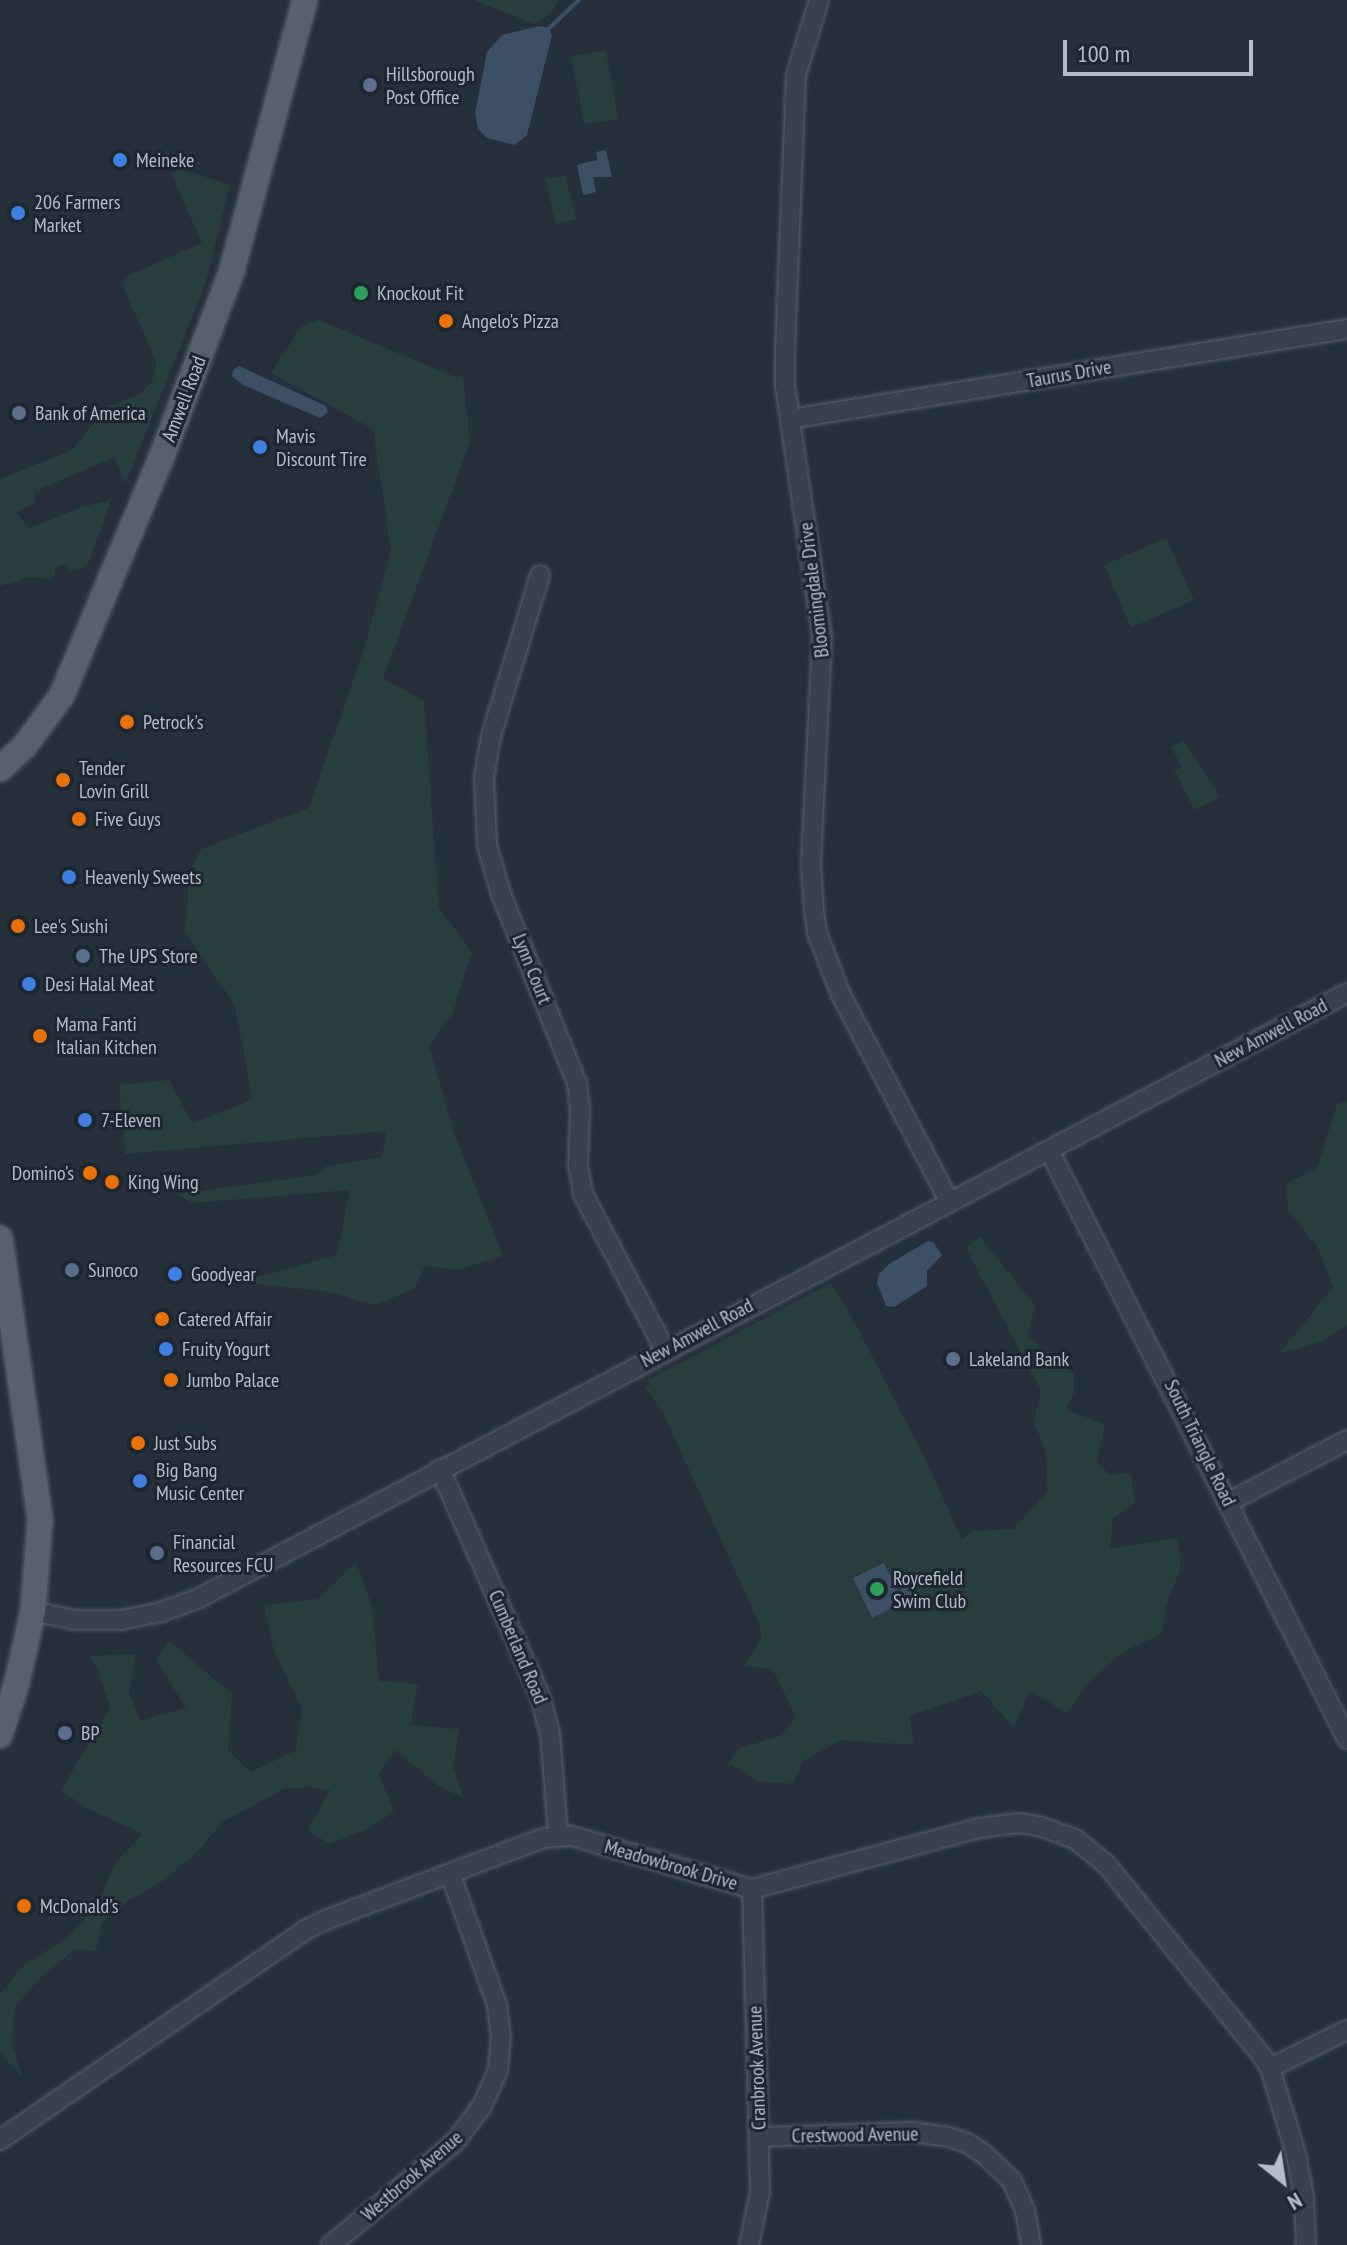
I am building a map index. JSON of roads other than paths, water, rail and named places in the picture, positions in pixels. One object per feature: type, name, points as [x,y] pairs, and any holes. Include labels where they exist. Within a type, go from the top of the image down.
[{"type":"main road","name":"Amwell Road","points":[[2,766],[41,726],[74,673],[160,461],[232,270],[305,0]]},
{"type":"main road","points":[[0,1238],[38,1497],[39,1563],[33,1611],[17,1682],[0,1735]]},
{"type":"street","name":"Bloomingdale Drive","points":[[819,0],[796,75],[785,354],[790,419],[822,638],[811,866],[817,933],[841,995],[949,1201]]},
{"type":"street","name":"Taurus Drive","points":[[790,419],[1347,329]]},
{"type":"street","name":"Lynn Court","points":[[540,575],[489,745],[483,805],[487,845],[501,894],[577,1083],[580,1108],[578,1165],[583,1194],[665,1350]]},
{"type":"street","name":"New Amwell Road","points":[[33,1611],[75,1620],[121,1620],[175,1608],[1347,993]]},
{"type":"street","name":"South Triangle Road","points":[[1049,1150],[1347,1739]]},
{"type":"street","points":[[1229,1502],[1347,1440]]},
{"type":"street","name":"Cumberland Road","points":[[440,1469],[539,1693],[550,1733],[558,1835]]},
{"type":"street","name":"Meadowbrook Drive","points":[[558,1835],[752,1889],[998,1824],[1018,1823],[1058,1831],[1091,1849],[1270,2068],[1299,2165],[1306,2245]]},
{"type":"street","points":[[0,2140],[305,1930],[558,1835]]},
{"type":"street","name":"Westbrook Avenue","points":[[331,2245],[455,2142],[482,2106],[498,2070],[501,2038],[497,2005],[450,1873]]},
{"type":"street","name":"Cranbrook Avenue","points":[[749,2245],[759,2212],[752,1889]]},
{"type":"street","points":[[1270,2068],[1347,2030]]},
{"type":"street","name":"Crestwood Avenue","points":[[759,2137],[913,2132],[959,2140],[984,2154],[1012,2181],[1025,2210],[1031,2245]]},
{"type":"water","points":[[539,26],[549,28],[552,35],[527,135],[515,145],[487,138],[478,129],[475,113],[487,52],[502,35]]},
{"type":"water","points":[[606,150],[612,177],[593,177],[596,192],[583,195],[577,165],[597,160],[596,152]]},
{"type":"water","points":[[239,366],[326,406],[328,412],[320,418],[243,385],[232,376],[233,370]]},
{"type":"water","points":[[928,1241],[933,1242],[942,1255],[927,1271],[927,1286],[894,1307],[886,1306],[877,1283],[879,1274],[889,1264]]},
{"type":"water","name":"Roycefield Swim Club","points":[[884,1563],[898,1591],[909,1586],[914,1597],[872,1618],[853,1578]]},
{"type":"waterway","points":[[546,31],[579,0]]},
{"type":"place","name":"Hillsborough Post Office","points":[[370,85]]},
{"type":"place","name":"Meineke","points":[[120,160]]},
{"type":"place","name":"206 Farmers Market","points":[[18,213]]},
{"type":"place","name":"Knockout Fit","points":[[361,293]]},
{"type":"place","name":"Angelo's Pizza","points":[[446,321]]},
{"type":"place","name":"Bank of America","points":[[19,413]]},
{"type":"place","name":"Mavis Discount Tire","points":[[260,447]]},
{"type":"place","name":"Petrock's","points":[[127,722]]},
{"type":"place","name":"Tender Lovin Grill","points":[[63,780]]},
{"type":"place","name":"Five Guys","points":[[79,819]]},
{"type":"place","name":"Heavenly Sweets","points":[[69,877]]},
{"type":"place","name":"Lee's Sushi","points":[[18,926]]},
{"type":"place","name":"The UPS Store","points":[[83,956]]},
{"type":"place","name":"Desi Halal Meat","points":[[29,984]]},
{"type":"place","name":"Mama Fanti Italian Kitchen","points":[[40,1036]]},
{"type":"place","name":"7-Eleven","points":[[85,1120]]},
{"type":"place","name":"Domino's","points":[[90,1173]]},
{"type":"place","name":"King Wing","points":[[112,1182]]},
{"type":"place","name":"Sunoco","points":[[72,1270]]},
{"type":"place","name":"Goodyear","points":[[175,1274]]},
{"type":"place","name":"Catered Affair","points":[[162,1319]]},
{"type":"place","name":"Fruity Yogurt","points":[[166,1349]]},
{"type":"place","name":"Lakeland Bank","points":[[953,1359]]},
{"type":"place","name":"Jumbo Palace","points":[[171,1380]]},
{"type":"place","name":"Just Subs","points":[[138,1443]]},
{"type":"place","name":"Big Bang Music Center","points":[[140,1481]]},
{"type":"place","name":"Financial Resources FCU","points":[[157,1553]]},
{"type":"place","name":"Roycefield Swim Club","points":[[877,1589]]},
{"type":"place","name":"BP","points":[[65,1733]]},
{"type":"place","name":"McDonald's","points":[[24,1906]]}]
